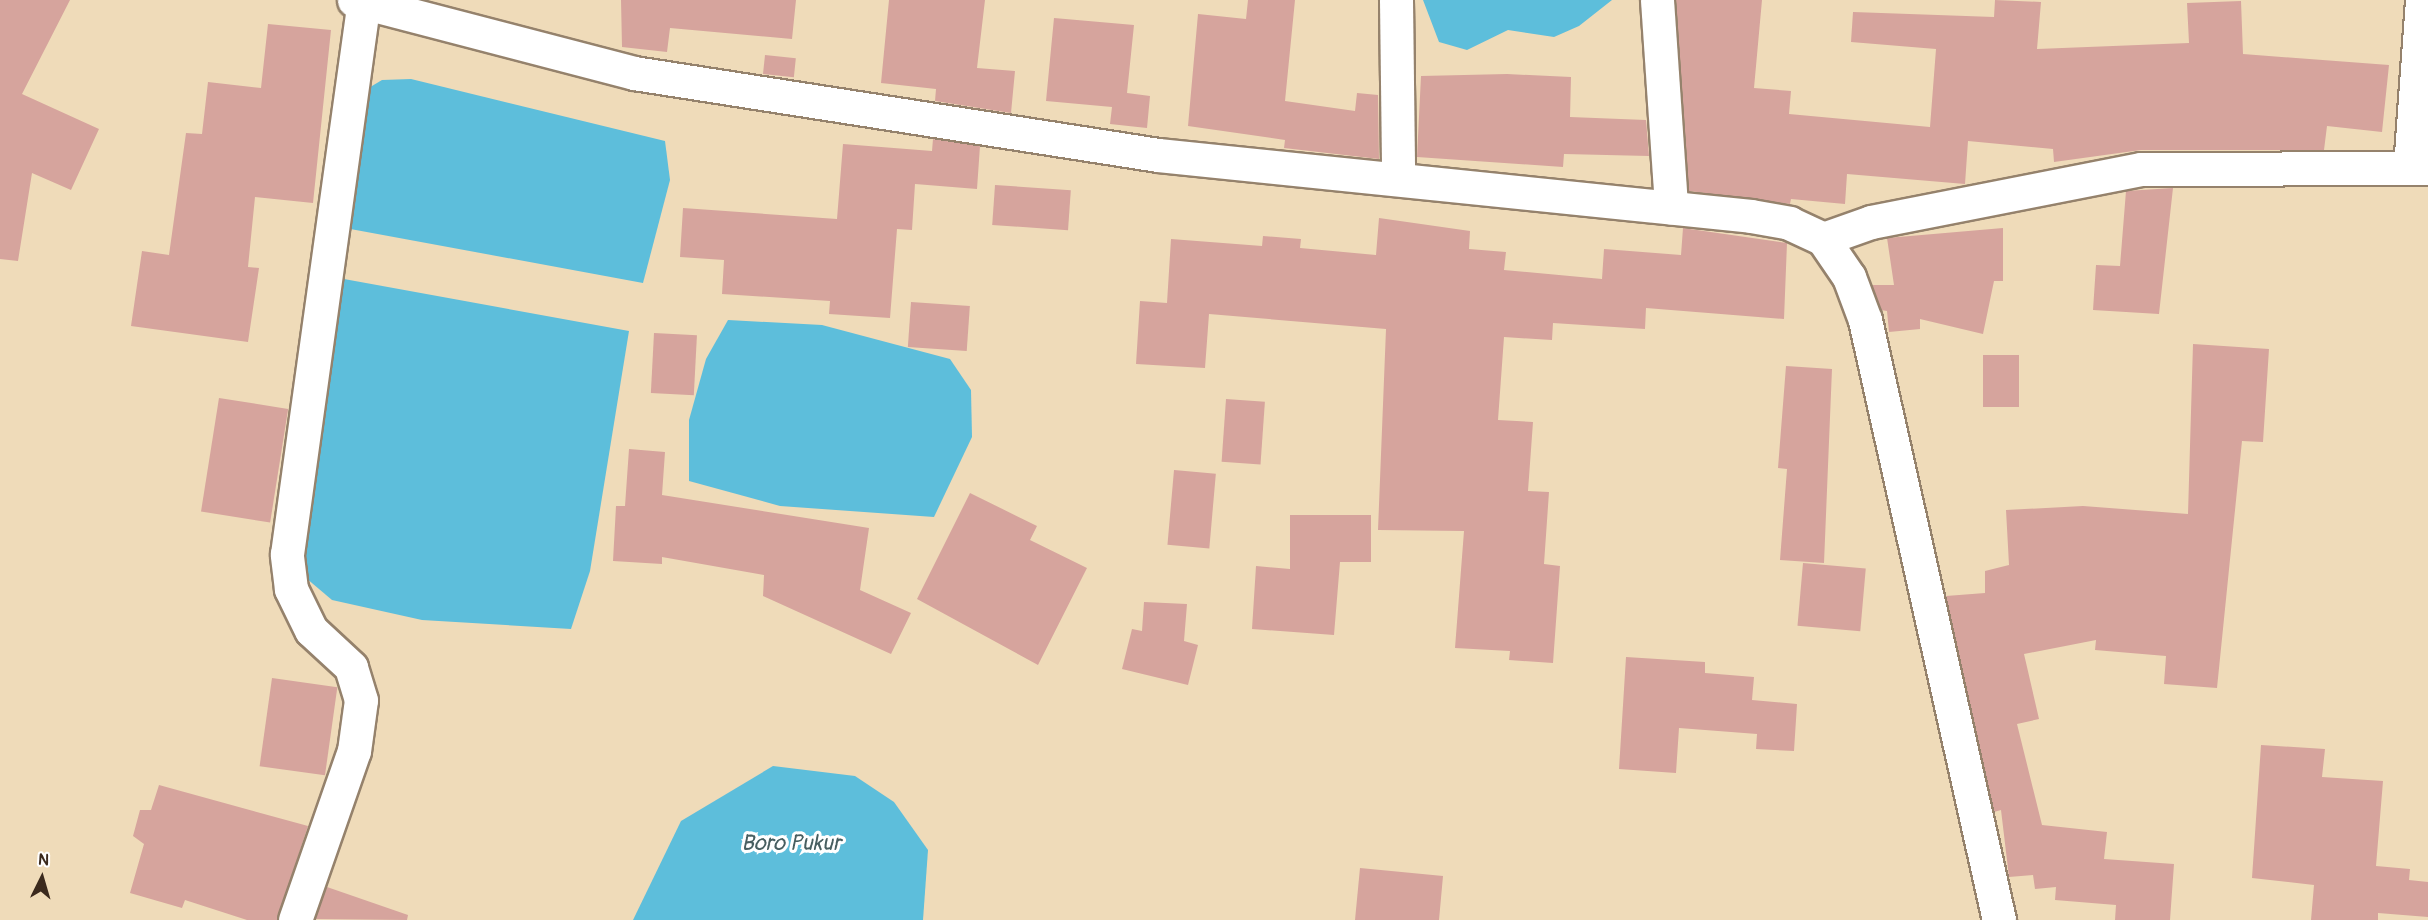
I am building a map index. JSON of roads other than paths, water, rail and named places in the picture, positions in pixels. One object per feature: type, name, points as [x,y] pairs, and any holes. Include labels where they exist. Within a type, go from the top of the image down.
[{"type":"street","points":[[1396,0],[1398,176]]},
{"type":"street","points":[[1657,0],[1671,208]]},
{"type":"street","points":[[1823,240],[1871,222],[2141,169],[2419,168],[2422,0]]},
{"type":"street","points":[[295,920],[354,751],[361,700],[351,667],[311,630],[291,589],[287,554],[360,1],[634,73],[1158,154],[1398,176],[1779,221],[1823,240],[1849,277],[1865,320],[1999,920]]},
{"type":"water","points":[[1423,0],[1612,0],[1579,26],[1554,37],[1508,30],[1467,50],[1439,42]]},
{"type":"water","points":[[411,79],[665,141],[670,180],[643,283],[345,228],[357,95],[382,80]]},
{"type":"water","points":[[333,277],[629,331],[590,571],[571,629],[422,620],[332,600],[293,567]]},
{"type":"water","points":[[728,320],[822,325],[950,359],[971,390],[972,437],[934,517],[780,506],[689,481],[689,420],[706,359]]},
{"type":"water","name":"Boro Pukur","points":[[773,766],[855,776],[894,802],[928,850],[923,920],[633,920],[681,821]]}]
